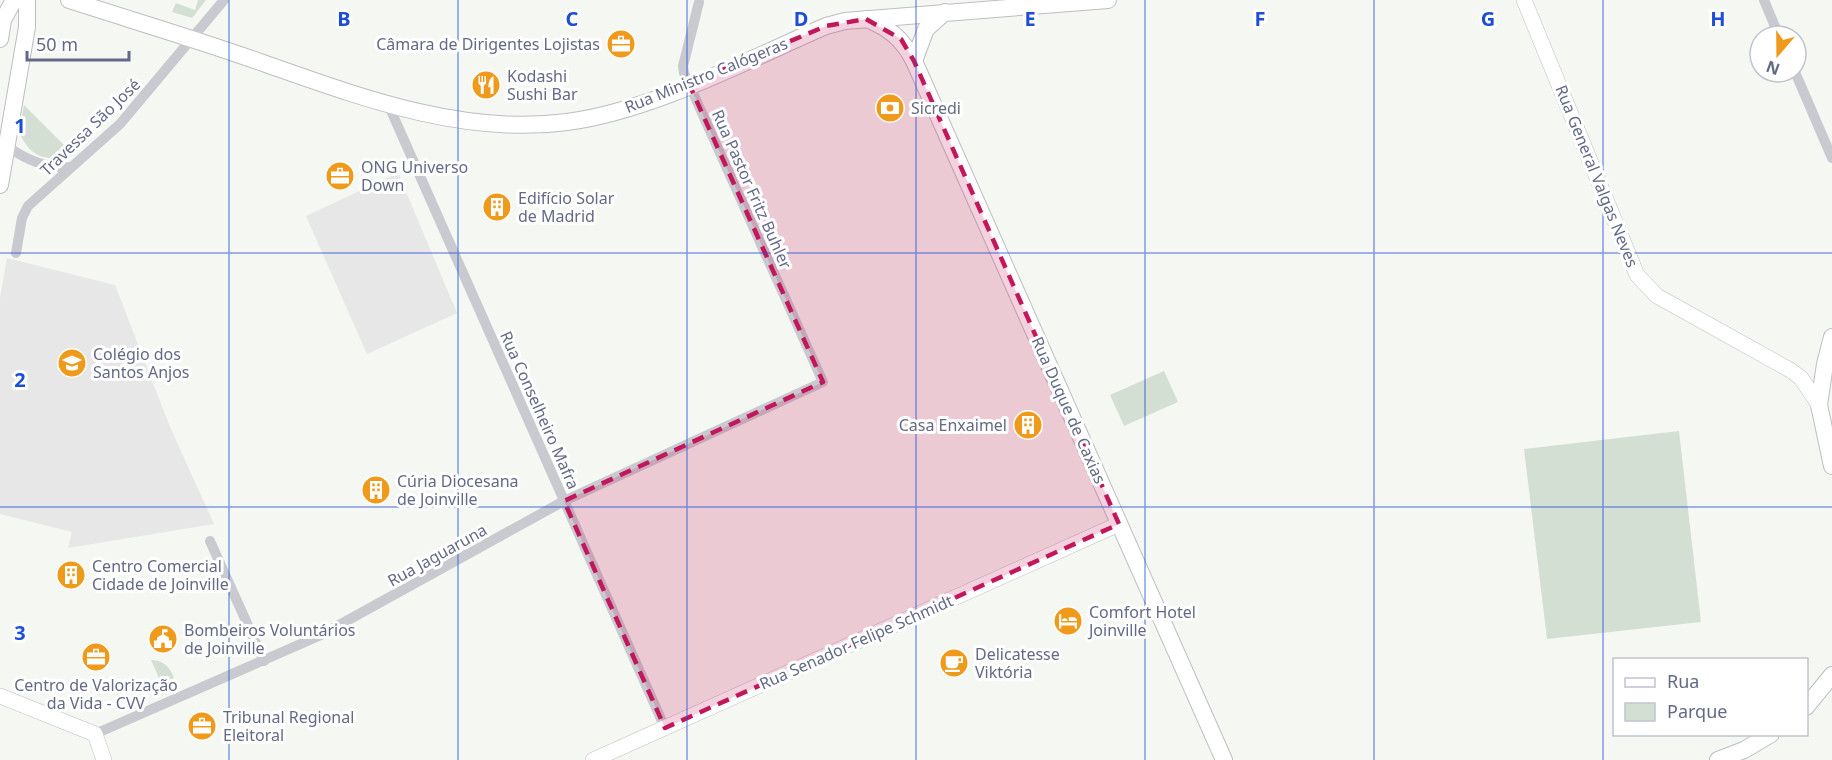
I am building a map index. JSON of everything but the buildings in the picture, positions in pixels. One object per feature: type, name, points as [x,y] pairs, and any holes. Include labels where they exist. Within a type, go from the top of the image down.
[{"type":"main road","points":[[0,39],[3,20],[14,0]]},
{"type":"main road","points":[[0,185],[27,27],[27,0]]},
{"type":"main road","name":"Rua Ministro Calógeras","points":[[69,0],[388,104],[473,123],[534,125],[604,115],[689,84],[826,26],[866,19],[1108,0]]},
{"type":"main road","name":"Rua General Valgas Neves","points":[[1524,0],[1637,274],[1645,286],[1656,296],[1790,370],[1801,378],[1819,405]]},
{"type":"main road","points":[[914,61],[926,29],[945,12]]},
{"type":"main road","name":"Rua Duque de Caxias","points":[[866,19],[891,30],[901,39],[914,61],[1224,760]]},
{"type":"main road","points":[[1832,337],[1819,405],[1832,466]]},
{"type":"main road","name":"Rua Senador Felipe Schmidt","points":[[593,760],[1119,524]]},
{"type":"main road","points":[[1808,705],[1832,676]]},
{"type":"main road","points":[[0,696],[95,734],[104,760]]},
{"type":"main road","points":[[1718,760],[1744,750],[1769,736]]},
{"type":"street","name":"Travessa São José","points":[[16,253],[24,212],[120,124],[224,0]]},
{"type":"street","points":[[1764,0],[1774,24]]},
{"type":"street","name":"Rua Pastor Fritz Buhler","points":[[699,2],[683,66],[689,84],[823,382]]},
{"type":"street","points":[[1800,84],[1832,158]]},
{"type":"street","name":"Rua Conselheiro Mafra","points":[[388,104],[665,728]]},
{"type":"street","points":[[7,146],[22,157],[42,165],[71,167]]},
{"type":"street","name":"Rua Jaguaruna","points":[[95,734],[264,661],[363,614],[564,501],[823,382]]},
{"type":"street","points":[[210,541],[264,661]]},
{"type":"highlighted area","points":[[866,19],[901,39],[914,61],[1119,524],[665,728],[564,501],[823,382],[689,84],[826,26]]},
{"type":"shaded area","points":[[398,173],[457,313],[367,354],[306,216]]},
{"type":"shaded area","name":"Colégio dos Santos Anjos","points":[[7,258],[115,285],[170,427],[214,524],[68,548],[72,532],[0,514],[0,298]]},
{"type":"green space","points":[[198,0],[206,0],[192,18],[172,12],[176,3],[195,10]]},
{"type":"green space","points":[[24,105],[71,152],[47,158],[28,147],[19,132]]},
{"type":"green space","points":[[1164,371],[1178,402],[1124,426],[1110,395]]},
{"type":"green space","points":[[1679,431],[1701,622],[1547,639],[1524,449]]},
{"type":"green space","points":[[151,660],[166,665],[174,678],[161,683]]},
{"type":"place","name":"Câmara de Dirigentes Lojistas","points":[[621,44]]},
{"type":"place","name":"Kodashi Sushi Bar","points":[[486,85]]},
{"type":"place","name":"Sicredi","points":[[890,108]]},
{"type":"place","name":"ONG Universo Down","points":[[340,176]]},
{"type":"place","name":"Edifício Solar de Madrid","points":[[497,207]]},
{"type":"place","name":"Colégio dos Santos Anjos","points":[[72,363]]},
{"type":"place","name":"Casa Enxaimel","points":[[1028,425]]},
{"type":"place","name":"Cúria Diocesana de Joinville","points":[[376,490]]},
{"type":"place","name":"Centro Comercial Cidade de Joinville","points":[[71,575]]},
{"type":"place","name":"Comfort Hotel Joinville","points":[[1068,621]]},
{"type":"place","name":"Bombeiros Voluntários de Joinville","points":[[163,639]]},
{"type":"place","name":"Centro de Valorização da Vida - CVV","points":[[96,657]]},
{"type":"place","name":"Delicatesse Viktória","points":[[954,663]]},
{"type":"place","name":"Tribunal Regional Eleitoral","points":[[202,726]]}]
